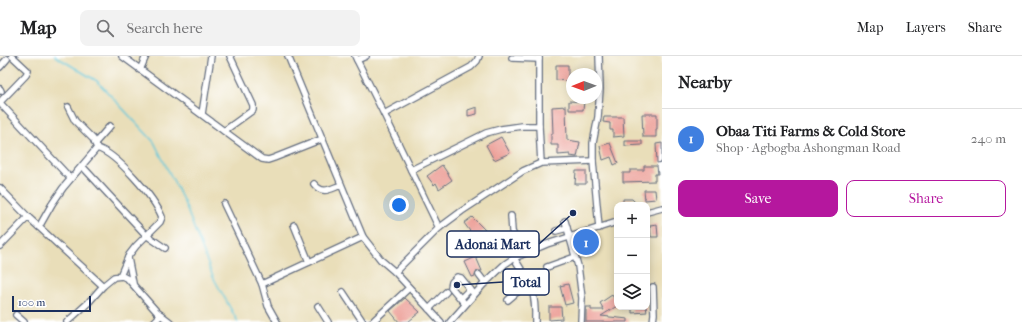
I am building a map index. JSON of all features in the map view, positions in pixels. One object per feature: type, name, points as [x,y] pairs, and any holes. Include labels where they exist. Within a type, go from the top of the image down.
[{"type":"street","points":[[122,56],[262,159],[268,160],[322,139]]},
{"type":"street","points":[[140,70],[146,56]]},
{"type":"street","points":[[202,114],[211,57],[218,56]]},
{"type":"street","points":[[224,131],[252,110],[253,105],[230,56]]},
{"type":"street","points":[[288,56],[363,237],[381,260],[395,272],[442,322]]},
{"type":"street","points":[[366,56],[356,58],[439,228]]},
{"type":"street","points":[[384,114],[471,67],[477,61],[479,56]]},
{"type":"street","points":[[599,56],[600,89],[598,117],[593,143],[593,161],[599,228]]},
{"type":"street","points":[[512,58],[539,57],[539,126],[541,163]]},
{"type":"street","points":[[0,67],[10,58],[27,70],[27,73],[0,103],[70,178]]},
{"type":"street","points":[[68,107],[75,121],[96,145],[136,178],[162,217],[160,222],[136,246],[128,258],[120,276]]},
{"type":"street","points":[[39,227],[52,204],[70,178],[82,166],[110,126]]},
{"type":"street","points":[[411,170],[486,133],[501,128],[539,126]]},
{"type":"street","points":[[395,272],[439,228],[462,210],[523,171],[541,163],[593,161]]},
{"type":"street","points":[[82,166],[146,235],[165,248]]},
{"type":"street","points":[[314,184],[319,190],[323,191],[341,185]]},
{"type":"street","points":[[0,188],[28,217],[103,286]]},
{"type":"street","points":[[224,204],[262,284],[268,306],[277,322]]},
{"type":"street","points":[[650,211],[662,208]]},
{"type":"street","points":[[511,216],[512,231],[521,255]]},
{"type":"street","points":[[0,246],[28,217]]},
{"type":"street","points":[[565,221],[578,266],[582,298],[581,322]]},
{"type":"street","points":[[461,298],[472,292],[514,258],[536,248],[614,223]]},
{"type":"street","points":[[294,225],[309,262]]},
{"type":"street","points":[[556,231],[567,228]]},
{"type":"street","points":[[262,284],[363,237]]},
{"type":"street","points":[[518,247],[537,242]]},
{"type":"street","points":[[547,267],[575,257]]},
{"type":"street","points":[[128,258],[133,284]]},
{"type":"street","points":[[514,258],[529,282],[533,292],[535,302],[535,322]]},
{"type":"street","points":[[480,275],[485,282]]},
{"type":"street","points":[[67,322],[103,286],[114,277],[120,276],[128,279],[161,315],[170,322]]},
{"type":"street","points":[[466,304],[451,287],[451,283],[455,278],[461,278],[472,292]]},
{"type":"street","points":[[508,300],[529,282]]},
{"type":"street","points":[[653,287],[653,322]]},
{"type":"street","points":[[372,322],[409,288]]},
{"type":"street","points":[[343,292],[363,322]]},
{"type":"street","points":[[429,309],[446,292]]},
{"type":"street","points":[[450,322],[466,304],[472,292]]},
{"type":"street","points":[[318,306],[328,322]]},
{"type":"street","points":[[16,315],[24,322]]},
{"type":"street","points":[[154,322],[161,315]]},
{"type":"building","points":[[556,65],[568,65],[568,68],[566,68],[566,81],[556,80]]},
{"type":"building","points":[[569,104],[584,104],[583,110],[569,110]]},
{"type":"building","points":[[566,106],[567,140],[580,142],[577,157],[570,156],[570,154],[558,155],[558,145],[551,145],[551,134],[553,134],[552,107]]},
{"type":"building","points":[[477,107],[477,114],[468,116],[468,110]]},
{"type":"building","points":[[642,114],[657,114],[656,137],[643,137]]},
{"type":"building","points":[[604,117],[623,117],[624,136],[613,137],[613,130],[610,130],[610,123],[603,122]]},
{"type":"building","points":[[501,137],[510,153],[494,160],[486,145]]},
{"type":"building","points":[[625,141],[642,141],[642,145],[625,146]]},
{"type":"building","points":[[610,143],[618,163],[614,165],[611,157],[603,160],[600,146]]},
{"type":"building","points":[[662,143],[662,162],[657,163],[656,144]]},
{"type":"building","points":[[442,165],[452,180],[439,189],[436,183],[434,185],[427,176]]},
{"type":"building","points":[[644,166],[657,166],[658,174],[655,174],[655,181],[623,182],[623,173],[630,173],[630,170],[644,170]]},
{"type":"building","points":[[576,171],[586,171],[586,184],[575,184]]},
{"type":"building","points":[[644,190],[655,190],[656,199],[645,200]]},
{"type":"building","points":[[623,199],[632,199],[634,201],[634,202],[623,202]]},
{"type":"building","points":[[472,217],[485,230],[475,238],[464,223]]},
{"type":"building","points":[[657,224],[658,237],[651,237],[650,225]]},
{"type":"building","points":[[589,238],[592,246],[578,251],[576,242]]},
{"type":"building","points":[[476,257],[482,271],[477,271],[475,276],[472,277],[465,262]]},
{"type":"building","points":[[568,284],[573,303],[565,305],[560,286]]},
{"type":"building","points":[[612,295],[614,298],[614,308],[601,316],[628,319],[628,322],[586,322],[586,307],[591,307],[591,310],[604,310],[600,303]]},
{"type":"building","points":[[405,298],[420,312],[408,322],[399,322],[390,311]]},
{"type":"building","points":[[549,307],[561,307],[562,319],[549,320]]},
{"type":"building","points":[[632,310],[647,310],[647,312],[632,313]]},
{"type":"waterway","points":[[55,56],[97,81],[154,142],[184,202],[213,277],[238,322]]},
{"type":"place","name":"Adonai Mart","points":[[573,213]]},
{"type":"place","name":"Obaa Titi Farms & Cold Store","points":[[586,242]]},
{"type":"place","name":"Total","points":[[457,285]]}]
